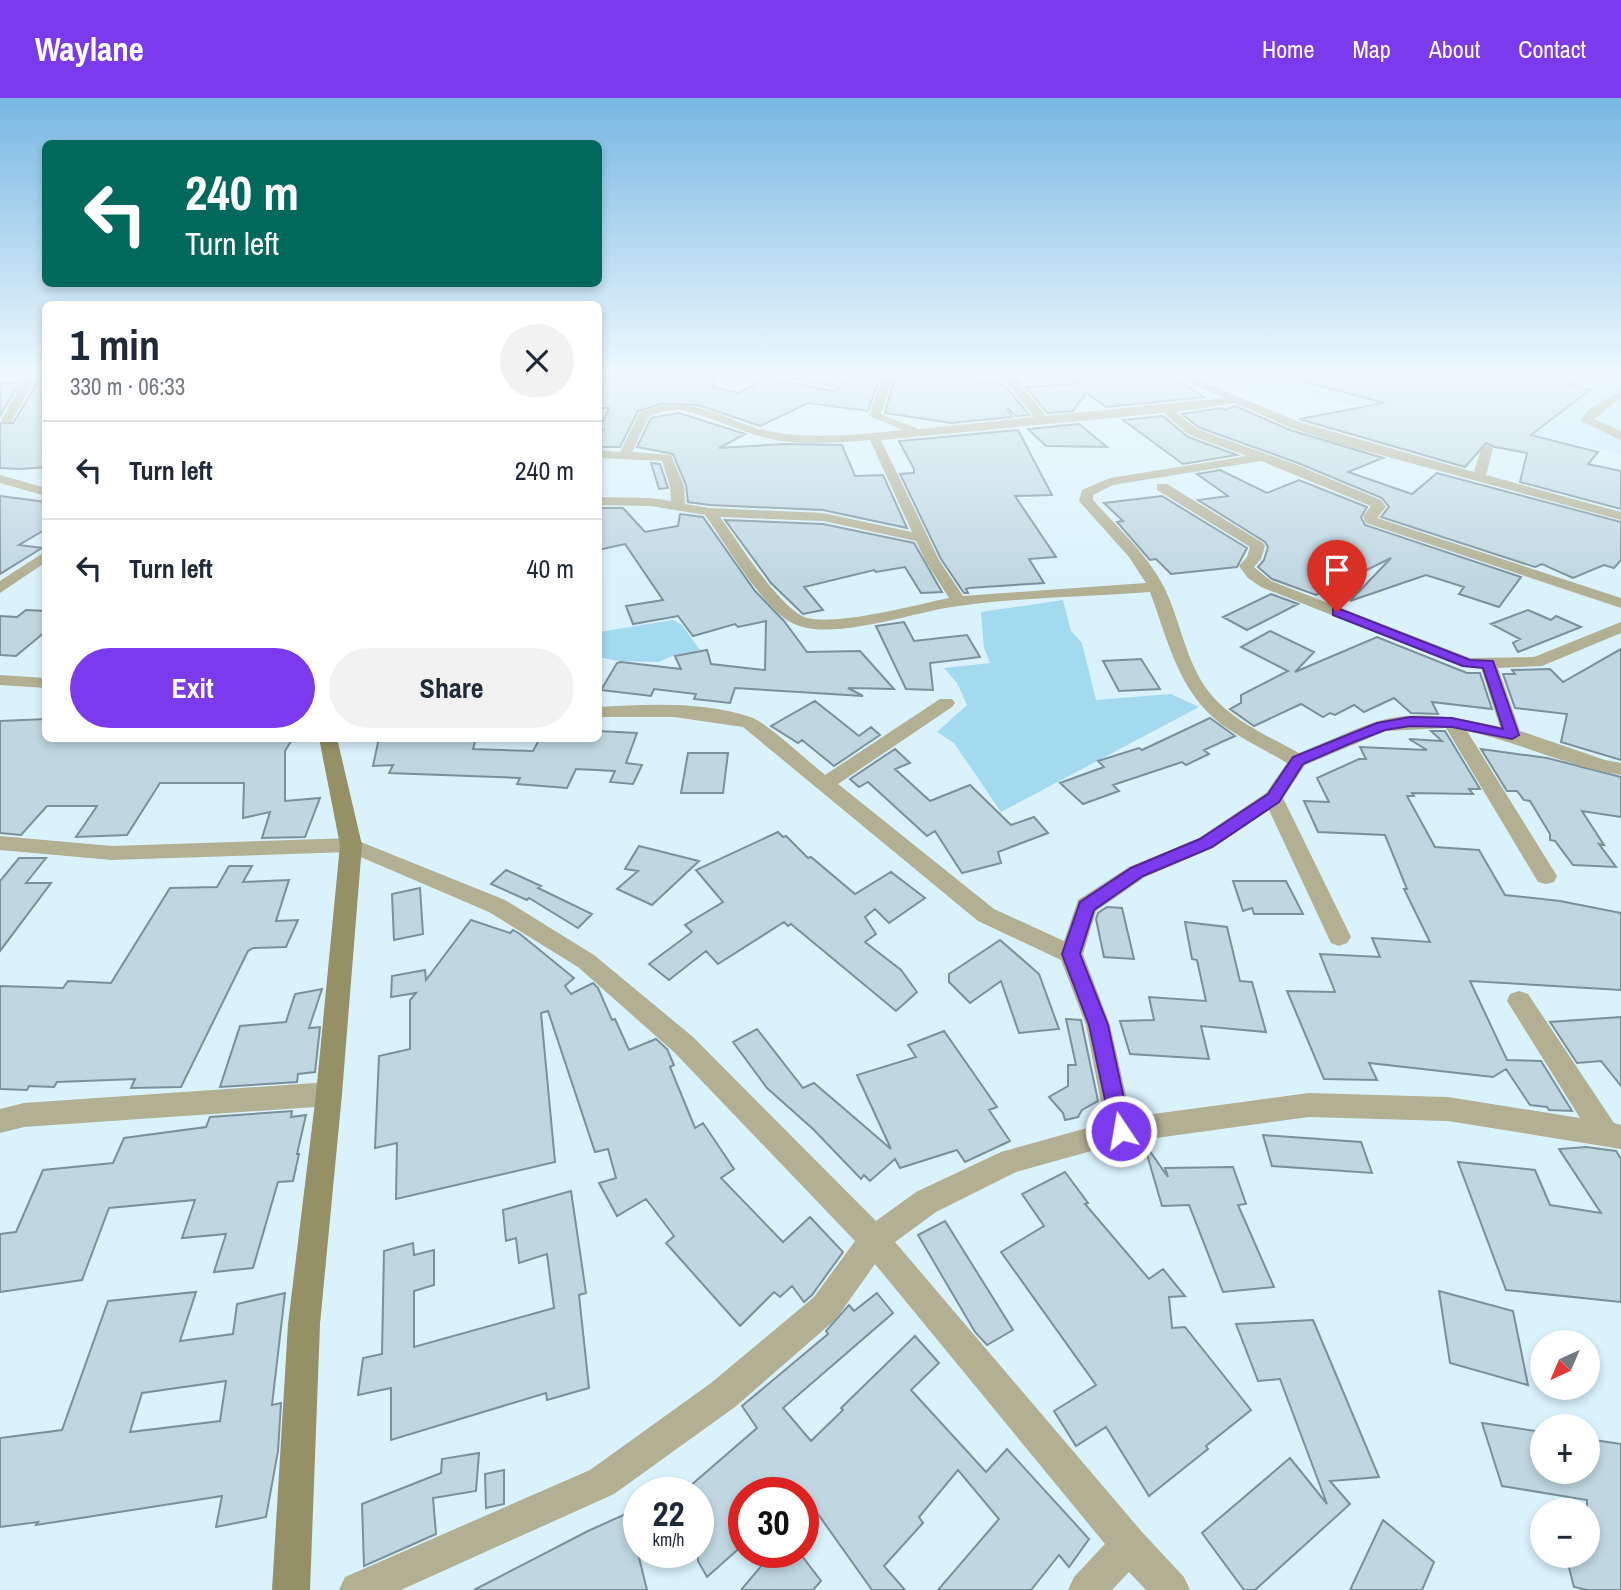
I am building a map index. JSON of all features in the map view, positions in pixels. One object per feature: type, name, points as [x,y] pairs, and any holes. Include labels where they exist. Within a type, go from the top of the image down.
[{"type":"street","points":[[625,455],[631,443]]},
{"type":"street","points":[[877,443],[932,560],[960,601]]},
{"type":"street","points":[[1223,443],[1376,503],[1378,507],[1370,516],[1371,520],[1384,526],[1621,603]]},
{"type":"street","points":[[1350,443],[1621,516]]},
{"type":"street","points":[[1479,477],[1488,449]]},
{"type":"street","points":[[602,454],[667,458],[677,486],[678,505]]},
{"type":"street","points":[[1263,457],[1110,482],[1087,493],[1086,501],[1126,546],[1156,586],[1189,677],[1207,701],[1225,718],[1298,761]]},
{"type":"street","points":[[0,479],[42,491]]},
{"type":"street","points":[[1162,487],[1258,546],[1254,559],[1246,566],[1266,584],[1468,663],[1536,662],[1621,627]]},
{"type":"street","points":[[602,501],[678,505],[710,512],[823,517],[922,538]]},
{"type":"street","points":[[710,512],[779,605],[794,619],[813,625],[834,625],[960,601],[1156,586]]},
{"type":"street","points":[[0,587],[42,558]]},
{"type":"street","points":[[1488,664],[1512,735]]},
{"type":"street","points":[[0,680],[42,683]]},
{"type":"street","points":[[826,783],[946,703]]},
{"type":"street","points":[[602,712],[643,710],[712,713],[749,723],[986,915],[1071,954]]},
{"type":"street","points":[[1121,1131],[1098,1025],[1071,954],[1086,906],[1137,872],[1206,843],[1273,798],[1298,761],[1382,726],[1410,722],[1452,722],[1512,735],[1602,766],[1621,769]]},
{"type":"street","points":[[1452,722],[1546,876]]},
{"type":"street","points":[[291,1590],[304,1324],[351,845],[329,742]]},
{"type":"street","points":[[1273,798],[1339,937]]},
{"type":"street","points":[[0,843],[112,853],[351,845],[497,906],[586,961],[684,1045],[874,1240],[1129,1545],[1171,1590]]},
{"type":"street","points":[[1519,1001],[1614,1136]]},
{"type":"street","points":[[0,1121],[24,1115],[328,1094]]},
{"type":"street","points":[[358,1590],[602,1482],[723,1395],[825,1308],[874,1240],[926,1202],[1011,1161],[1121,1131],[1309,1105],[1448,1109],[1614,1136]]},
{"type":"street","points":[[1087,1590],[1129,1545]]},
{"type":"shaded area","points":[[1571,443],[1621,443],[1621,454]]},
{"type":"shaded area","points":[[1063,600],[1071,631],[1082,643],[1096,700],[1171,694],[1199,707],[1001,812],[954,743],[937,732],[967,705],[957,683],[944,668],[990,663],[984,648],[981,612]]},
{"type":"shaded area","points":[[673,620],[682,625],[700,650],[672,656],[659,662],[617,661],[602,658],[602,632]]},
{"type":"building","points":[[0,443],[42,443],[42,467],[0,468]]},
{"type":"building","points":[[602,443],[622,443],[620,447],[602,447]]},
{"type":"building","points":[[639,443],[729,443],[719,448],[784,444],[842,445],[855,476],[883,475],[907,528],[823,510],[688,502],[686,485],[673,454],[637,447]]},
{"type":"building","points":[[900,443],[1025,443],[1052,495],[1015,496],[1056,557],[1029,559],[1044,583],[969,588],[966,589],[968,593],[964,593],[941,559],[900,474],[914,473]]},
{"type":"building","points":[[1042,443],[1102,443],[1107,447],[1046,446]]},
{"type":"building","points":[[1154,443],[1203,443],[1237,455],[1183,464]]},
{"type":"building","points":[[1241,443],[1332,443],[1383,458],[1348,472],[1412,494],[1437,473],[1621,522],[1621,560],[1614,568],[1604,565],[1573,578],[1542,564],[1535,567],[1381,517],[1389,507],[1382,498]]},
{"type":"building","points":[[1381,443],[1561,443],[1598,452],[1588,464],[1621,471],[1621,509],[1520,482],[1527,453],[1486,443],[1465,467]]},
{"type":"building","points":[[651,463],[660,464],[668,488],[659,489]]},
{"type":"building","points":[[1220,470],[1267,493],[1299,480],[1367,507],[1361,517],[1365,525],[1521,577],[1499,607],[1459,594],[1464,587],[1426,575],[1350,601],[1391,558],[1316,595],[1272,579],[1258,567],[1264,560],[1268,547],[1265,542],[1198,500],[1228,496],[1197,474]]},
{"type":"building","points":[[0,496],[42,501],[42,531],[19,545],[42,548],[0,574]]},
{"type":"building","points":[[1162,496],[1247,548],[1237,567],[1171,574],[1156,559],[1150,560],[1117,522],[1123,521],[1104,503]]},
{"type":"building","points":[[602,508],[623,508],[645,532],[678,526],[680,514],[703,517],[755,591],[784,621],[807,652],[860,651],[894,689],[848,688],[863,696],[735,688],[730,703],[694,699],[696,694],[654,689],[651,696],[602,690],[617,663],[681,669],[675,656],[707,650],[711,664],[765,670],[766,621],[738,627],[735,624],[693,636],[678,616],[633,624],[626,606],[663,600],[625,544],[602,549]]},
{"type":"building","points":[[725,520],[823,524],[914,543],[942,592],[921,593],[905,567],[876,572],[874,570],[804,587],[823,610],[803,614],[771,583]]},
{"type":"building","points":[[1271,594],[1298,604],[1247,630],[1223,617]]},
{"type":"building","points":[[26,610],[42,611],[42,634],[16,656],[0,655],[0,616],[17,617]]},
{"type":"building","points":[[1528,610],[1551,620],[1556,616],[1581,627],[1518,652],[1513,643],[1520,639],[1491,624]]},
{"type":"building","points":[[904,622],[914,641],[967,635],[980,657],[930,663],[933,690],[906,689],[876,626]]},
{"type":"building","points":[[1270,631],[1314,652],[1295,672],[1377,637],[1467,673],[1480,673],[1492,709],[1432,702],[1438,714],[1411,713],[1394,698],[1364,712],[1354,705],[1335,715],[1330,713],[1323,717],[1301,704],[1254,726],[1230,709],[1241,703],[1241,695],[1288,671],[1241,647]]},
{"type":"building","points":[[1621,649],[1621,760],[1561,742],[1567,714],[1515,708],[1503,674],[1515,674],[1512,670],[1550,669],[1563,682]]},
{"type":"building","points":[[1141,659],[1160,689],[1119,691],[1103,661]]},
{"type":"building","points":[[815,701],[859,736],[871,727],[880,735],[834,766],[802,740],[798,743],[771,726]]},
{"type":"building","points":[[1210,718],[1235,736],[1204,750],[1209,754],[1186,765],[1182,762],[1113,785],[1119,791],[1083,804],[1060,783],[1104,767],[1098,761],[1139,748],[1142,750]]},
{"type":"building","points":[[42,719],[42,742],[291,742],[285,751],[285,801],[320,798],[305,837],[262,838],[270,812],[243,818],[244,783],[160,783],[127,835],[76,837],[97,806],[47,806],[21,835],[0,833],[0,721]]},
{"type":"building","points":[[602,731],[637,733],[626,763],[642,765],[633,784],[610,782],[615,771],[576,769],[567,788],[517,784],[520,778],[389,773],[393,765],[373,766],[378,742],[475,742],[473,749],[533,751],[538,742],[602,742]]},
{"type":"building","points":[[1431,731],[1445,731],[1480,789],[1469,789],[1473,794],[1412,793],[1414,796],[1407,796],[1435,847],[1479,850],[1505,895],[1560,901],[1621,913],[1621,990],[1470,981],[1507,1060],[1541,1061],[1572,1111],[1549,1110],[1547,1107],[1530,1105],[1506,1069],[1493,1077],[1369,1063],[1377,1080],[1324,1079],[1287,991],[1335,992],[1320,954],[1380,957],[1372,938],[1430,942],[1404,889],[1407,889],[1385,835],[1318,832],[1304,801],[1329,802],[1317,778],[1359,759],[1366,759],[1360,747],[1427,750],[1409,739],[1442,741]]},
{"type":"building","points":[[895,749],[910,763],[895,769],[930,801],[970,785],[1011,825],[1034,817],[1048,833],[998,852],[1001,863],[962,873],[935,831],[927,836],[868,782],[859,787],[850,779]]},
{"type":"building","points":[[1481,749],[1547,758],[1621,777],[1621,817],[1582,811],[1604,845],[1599,844],[1616,867],[1573,865],[1555,841],[1550,840],[1550,834],[1530,801],[1524,800],[1517,791],[1507,791]]},
{"type":"building","points":[[688,753],[728,753],[723,793],[681,793]]},
{"type":"building","points":[[778,832],[855,894],[891,872],[925,898],[889,923],[875,909],[865,917],[876,934],[865,942],[901,970],[917,992],[896,1011],[791,924],[788,926],[784,922],[718,964],[706,951],[669,980],[649,964],[692,932],[685,925],[723,902],[696,870]]},
{"type":"building","points":[[639,846],[699,861],[652,905],[617,889],[638,871],[625,869]]},
{"type":"building","points":[[19,858],[46,858],[26,883],[51,883],[0,951],[0,881]]},
{"type":"building","points":[[229,866],[252,866],[243,882],[289,880],[276,921],[298,920],[286,947],[253,948],[248,951],[181,1087],[131,1088],[135,1079],[57,1082],[54,1087],[29,1086],[27,1090],[0,1089],[0,986],[63,988],[68,981],[111,983],[170,888],[217,887]]},
{"type":"building","points":[[506,870],[592,914],[578,928],[529,898],[527,900],[491,884]]},
{"type":"building","points":[[1233,881],[1286,881],[1303,914],[1254,914],[1252,908],[1243,911]]},
{"type":"building","points":[[420,888],[423,934],[394,940],[392,894]]},
{"type":"building","points":[[1107,907],[1122,908],[1134,959],[1104,957],[1096,919],[1098,913]]},
{"type":"building","points":[[471,920],[520,934],[574,978],[565,986],[571,994],[593,983],[598,988],[612,1020],[615,1019],[629,1050],[656,1039],[667,1049],[674,1065],[670,1067],[695,1128],[703,1123],[734,1169],[721,1178],[783,1242],[810,1217],[843,1252],[812,1295],[804,1302],[792,1286],[780,1297],[774,1292],[740,1326],[666,1243],[674,1236],[646,1199],[617,1216],[599,1183],[616,1178],[608,1149],[595,1152],[548,1011],[541,1013],[555,1162],[396,1199],[397,1143],[375,1148],[379,1056],[410,1049],[410,1000],[416,993],[391,997],[392,976],[425,970],[426,980]]},
{"type":"building","points":[[1185,922],[1227,927],[1240,981],[1252,982],[1266,1032],[1201,1026],[1209,1059],[1130,1054],[1120,1021],[1154,1020],[1149,997],[1206,1001],[1197,960],[1192,959]]},
{"type":"building","points":[[1000,940],[1039,974],[1059,1029],[1019,1033],[1001,981],[970,1003],[949,982],[949,974]]},
{"type":"building","points":[[322,989],[309,1028],[320,1027],[315,1072],[298,1074],[297,1082],[220,1087],[240,1026],[286,1022],[295,994]]},
{"type":"building","points":[[1621,1017],[1621,1086],[1601,1061],[1577,1063],[1550,1022]]},
{"type":"building","points":[[1066,1019],[1081,1020],[1098,1101],[1082,1110],[1078,1117],[1065,1120],[1063,1113],[1049,1097],[1068,1086],[1068,1065],[1076,1065]]},
{"type":"building","points":[[757,1029],[803,1088],[814,1083],[891,1149],[857,1075],[916,1057],[908,1045],[944,1031],[997,1107],[989,1110],[1010,1141],[965,1162],[957,1150],[900,1168],[895,1159],[870,1181],[864,1175],[861,1179],[813,1129],[767,1088],[733,1042]]},
{"type":"building","points":[[292,1111],[291,1117],[306,1115],[293,1181],[278,1182],[253,1268],[214,1272],[226,1234],[182,1238],[195,1200],[109,1208],[82,1280],[0,1292],[0,1234],[16,1232],[43,1170],[113,1163],[124,1138],[206,1127],[210,1117]]},
{"type":"building","points":[[1263,1135],[1361,1142],[1372,1173],[1272,1166]]},
{"type":"building","points":[[1586,1147],[1616,1151],[1621,1159],[1621,1302],[1506,1290],[1458,1162],[1535,1170],[1550,1205],[1601,1213],[1559,1149]]},
{"type":"building","points":[[1149,1150],[1168,1177],[1165,1168],[1233,1167],[1246,1204],[1238,1205],[1274,1287],[1223,1292],[1189,1205],[1162,1206],[1146,1151]]},
{"type":"building","points":[[1065,1172],[1088,1203],[1085,1204],[1149,1279],[1163,1269],[1185,1296],[1169,1297],[1172,1328],[1185,1327],[1251,1410],[1149,1496],[1106,1427],[1076,1446],[1054,1411],[1096,1385],[1001,1252],[1044,1226],[1022,1194]]},
{"type":"building","points":[[571,1191],[586,1293],[579,1295],[589,1388],[547,1400],[546,1393],[391,1440],[391,1388],[358,1395],[363,1358],[382,1354],[384,1251],[413,1243],[414,1255],[434,1250],[434,1285],[414,1291],[414,1347],[554,1308],[547,1254],[519,1263],[516,1238],[506,1241],[503,1210]]},
{"type":"building","points":[[945,1221],[1013,1330],[987,1345],[975,1332],[918,1235]]},
{"type":"building","points":[[1439,1291],[1513,1311],[1528,1385],[1450,1363]]},
{"type":"building","points":[[196,1292],[180,1341],[233,1334],[237,1304],[285,1293],[272,1405],[281,1403],[278,1451],[266,1517],[216,1527],[222,1496],[36,1525],[38,1522],[0,1527],[0,1438],[62,1430],[108,1301]],"holes":[[[226,1381],[220,1421],[130,1432],[142,1393]]]},
{"type":"building","points":[[877,1293],[893,1313],[783,1408],[811,1441],[915,1336],[939,1363],[911,1390],[986,1472],[1007,1449],[1089,1539],[1069,1567],[1059,1555],[1031,1590],[938,1590],[999,1519],[958,1470],[919,1517],[923,1523],[884,1566],[905,1590],[872,1590],[819,1515],[819,1477],[728,1477],[728,1558],[707,1577],[702,1568],[714,1568],[714,1477],[700,1477],[757,1428],[742,1406],[828,1334],[826,1331],[849,1305],[854,1311]]},
{"type":"building","points":[[1313,1320],[1379,1477],[1330,1481],[1350,1504],[1255,1590],[1244,1590],[1202,1533],[1290,1458],[1327,1504],[1280,1379],[1258,1381],[1236,1324]]},
{"type":"building","points":[[1482,1423],[1530,1430],[1530,1484],[1600,1484],[1600,1441],[1621,1444],[1621,1590],[1587,1590],[1574,1587],[1569,1568],[1600,1568],[1600,1498],[1575,1498],[1502,1486]]},
{"type":"building","points":[[479,1453],[476,1491],[433,1498],[436,1534],[364,1566],[362,1504],[441,1473],[442,1459]]},
{"type":"building","points":[[504,1470],[504,1504],[486,1508],[485,1474]]},
{"type":"building","points":[[623,1515],[623,1568],[642,1568],[647,1590],[474,1590]]},
{"type":"building","points":[[1383,1520],[1434,1562],[1422,1590],[1350,1590]]},
{"type":"building","points":[[760,1568],[811,1568],[821,1581],[813,1590],[741,1590]]},
{"type":"route","points":[[1121,1131],[1098,1025],[1071,954],[1086,906],[1137,872],[1206,843],[1273,798],[1298,761],[1344,741],[1382,726],[1410,722],[1452,722],[1512,735],[1488,664],[1468,663],[1337,612]]}]
